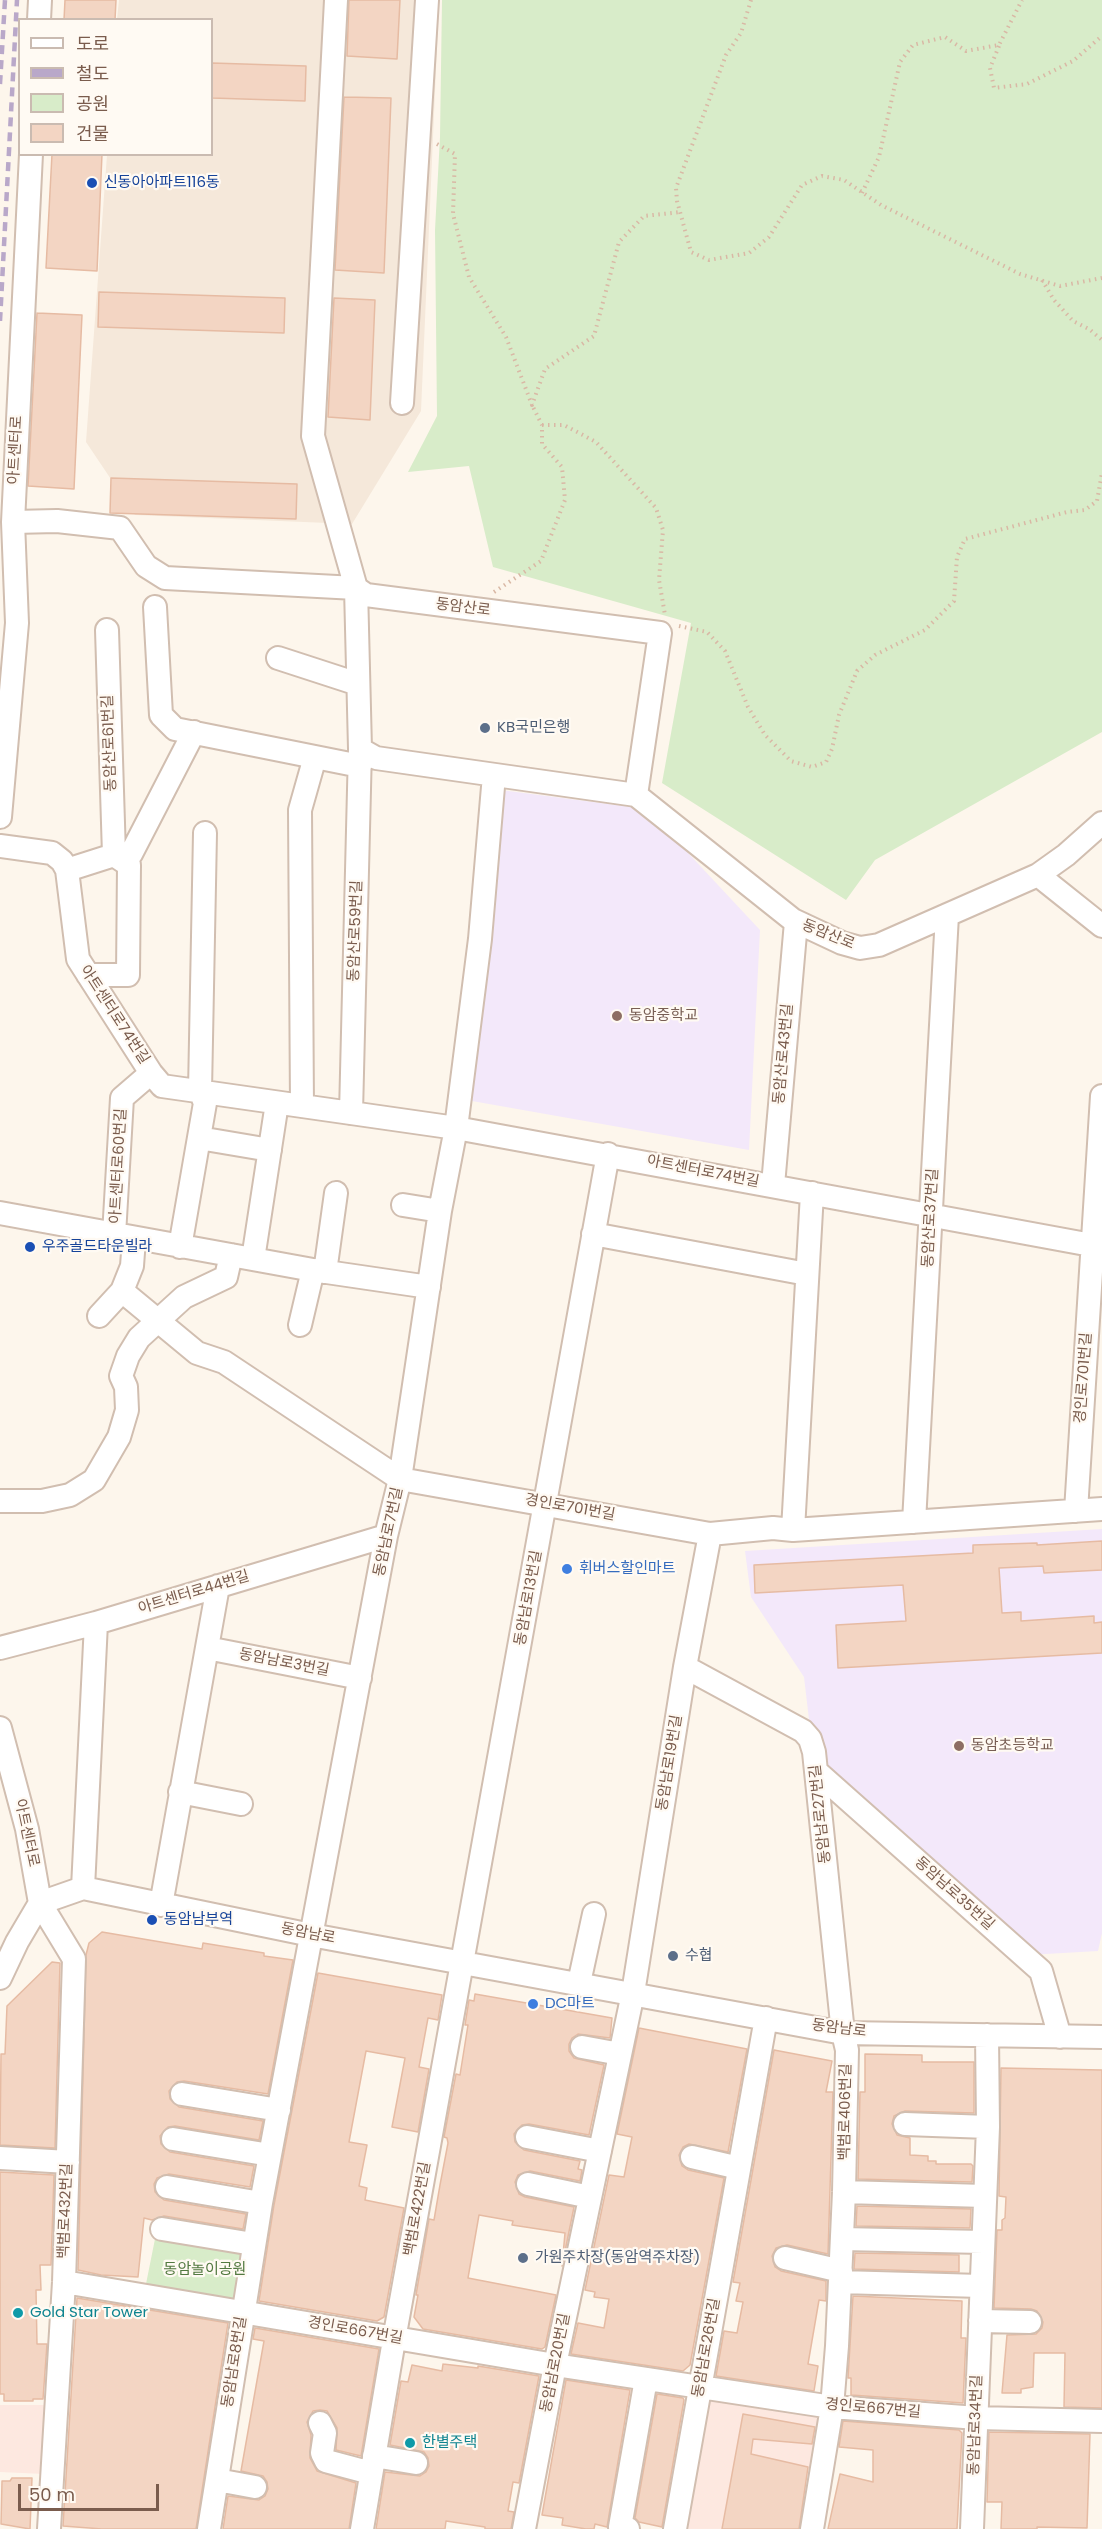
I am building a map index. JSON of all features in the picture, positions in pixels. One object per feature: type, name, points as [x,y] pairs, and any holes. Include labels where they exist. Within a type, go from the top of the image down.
[{"type":"street","points":[[39,18],[40,0]]},
{"type":"street","points":[[336,0],[313,436],[356,588],[360,758]]},
{"type":"street","points":[[402,403],[427,0]]},
{"type":"street","name":"아트센터로","points":[[0,817],[17,623],[13,522],[31,156]]},
{"type":"street","name":"동암산로","points":[[13,522],[57,521],[120,528],[146,566],[165,578],[356,588],[366,596],[660,633],[636,795],[796,922],[842,943],[860,948],[879,945],[1038,875],[1066,855],[1102,823]]},
{"type":"street","points":[[155,607],[161,715],[176,729],[315,757],[376,758],[636,795]]},
{"type":"street","name":"동암산로61번길","points":[[107,630],[114,855]]},
{"type":"street","points":[[278,658],[358,684]]},
{"type":"street","points":[[0,846],[52,853],[62,861],[67,870],[114,855],[131,855],[194,732]]},
{"type":"street","points":[[302,1106],[300,810],[315,757]]},
{"type":"street","name":"동암산로59번길","points":[[351,1113],[360,758]]},
{"type":"street","name":"동암남로7번길","points":[[311,1935],[386,1536],[400,1479],[440,1211],[456,1128],[480,939],[494,776]]},
{"type":"street","points":[[180,1247],[205,1103],[200,1091],[205,833]]},
{"type":"street","points":[[88,975],[128,975],[129,865],[114,855]]},
{"type":"street","name":"아트센터로74번길","points":[[67,870],[78,959],[151,1073],[162,1086],[456,1128],[608,1154],[1097,1246]]},
{"type":"street","points":[[1038,875],[1102,926]]},
{"type":"street","name":"동암산로37번길","points":[[914,1521],[947,915]]},
{"type":"street","name":"동암산로43번길","points":[[773,1185],[796,922]]},
{"type":"street","name":"아트센터로60번길","points":[[99,1316],[122,1291],[132,1266],[124,1237],[122,1098],[151,1073]]},
{"type":"street","name":"경인로701번길","points":[[1076,1511],[1097,1246],[1102,1096]]},
{"type":"street","points":[[0,1502],[42,1501],[70,1495],[94,1480],[119,1437],[127,1410],[126,1387],[121,1376],[139,1338],[184,1297],[226,1277],[242,1257],[270,1150],[277,1102]]},
{"type":"street","points":[[199,1138],[270,1150]]},
{"type":"street","name":"동암남로13번길","points":[[463,1962],[608,1154]]},
{"type":"street","points":[[793,1530],[812,1193]]},
{"type":"street","points":[[300,1325],[319,1271],[336,1194]]},
{"type":"street","points":[[403,1205],[440,1211]]},
{"type":"street","name":"아트센터로60번길","points":[[0,1213],[319,1271],[429,1287]]},
{"type":"street","points":[[593,1234],[807,1274]]},
{"type":"street","name":"경인로701번길","points":[[122,1291],[197,1353],[224,1362],[400,1479],[710,1534],[773,1528],[793,1530],[1102,1509]]},
{"type":"street","name":"동암남로19번길","points":[[633,1993],[685,1667],[710,1534]]},
{"type":"street","name":"아트센터로44번길","points":[[0,1648],[96,1623],[386,1536]]},
{"type":"street","points":[[161,1905],[218,1586]]},
{"type":"street","points":[[0,1978],[39,1903],[83,1888],[96,1623]]},
{"type":"street","name":"동암남로3번길","points":[[207,1648],[360,1678]]},
{"type":"street","name":"동암남로27번길","points":[[685,1667],[803,1731],[810,1739],[817,1772],[843,2033]]},
{"type":"street","name":"아트센터로","points":[[0,1728],[27,1829],[39,1903]]},
{"type":"street","name":"동암남로35번길","points":[[817,1772],[1041,1971],[1060,2037]]},
{"type":"street","points":[[180,1792],[242,1804]]},
{"type":"street","name":"동암남로","points":[[83,1888],[311,1935],[843,2033],[1102,2037]]},
{"type":"street","name":"백범로432번길","points":[[39,1903],[74,1959],[64,2282],[49,2529]]},
{"type":"street","points":[[579,1983],[594,1914]]},
{"type":"street","name":"동암남로8번길","points":[[209,2529],[253,2244],[311,1935]]},
{"type":"street","name":"백범로422번길","points":[[362,2529],[394,2338],[463,1962]]},
{"type":"street","name":"동암남로20번길","points":[[524,2529],[555,2365],[633,1993]]},
{"type":"street","name":"동암남로26번길","points":[[675,2529],[766,2018]]},
{"type":"street","name":"백범로406번길","points":[[812,2529],[832,2407],[841,2276],[847,2050],[843,2033]]},
{"type":"street","name":"동암남로34번길","points":[[972,2529],[988,2127],[987,2035]]},
{"type":"street","points":[[582,2047],[620,2054]]},
{"type":"street","points":[[182,2094],[279,2109]]},
{"type":"street","points":[[905,2124],[988,2127]]},
{"type":"street","points":[[526,2137],[600,2151]]},
{"type":"street","points":[[173,2139],[270,2155]]},
{"type":"street","points":[[692,2157],[739,2168]]},
{"type":"street","points":[[0,2158],[68,2162]]},
{"type":"street","points":[[528,2184],[590,2197]]},
{"type":"street","points":[[167,2187],[261,2203]]},
{"type":"street","points":[[844,2192],[985,2196]]},
{"type":"street","points":[[162,2229],[253,2244]]},
{"type":"street","points":[[842,2239],[983,2242]]},
{"type":"street","points":[[784,2258],[841,2276],[909,2284],[981,2286]]},
{"type":"street","name":"경인로667번길","points":[[64,2282],[555,2365],[832,2407],[977,2418],[1102,2421]]},
{"type":"street","points":[[980,2321],[1030,2322]]},
{"type":"street","points":[[624,2528],[646,2379]]},
{"type":"street","points":[[320,2423],[325,2433],[322,2450],[324,2458],[330,2463],[372,2465],[416,2463]]},
{"type":"street","points":[[217,2480],[255,2487]]},
{"type":"path","points":[[751,0],[741,33],[726,55],[676,188],[691,252],[709,260],[749,253],[769,237],[802,185],[822,176],[844,180],[862,193],[1020,274],[1060,286],[1102,278]]},
{"type":"path","points":[[1022,0],[990,68],[994,88],[1027,84],[1073,61],[1102,36]]},
{"type":"path","points":[[862,193],[879,157],[900,62],[913,45],[945,37],[966,51],[999,45]]},
{"type":"path","points":[[419,135],[455,154],[453,214],[469,277],[506,337],[542,425],[542,444],[562,467],[565,500],[541,561],[471,609]]},
{"type":"path","points":[[532,405],[545,369],[594,336],[619,242],[644,216],[681,212]]},
{"type":"path","points":[[1042,280],[1054,300],[1073,321],[1089,329],[1102,340]]},
{"type":"path","points":[[542,425],[564,425],[596,442],[656,508],[663,530],[659,580],[666,622]]},
{"type":"path","points":[[674,625],[707,632],[725,651],[748,707],[765,735],[791,761],[812,767],[826,762],[832,749],[839,715],[858,671],[875,655],[925,630],[954,601],[957,557],[964,539],[1067,512],[1085,510],[1096,501],[1102,473]]},
{"type":"shaded area","points":[[119,0],[439,0],[421,411],[352,524],[135,515],[86,442],[107,156],[213,156],[213,18],[117,18]]},
{"type":"shaded area","name":"동암중학교","points":[[493,789],[647,809],[760,930],[749,1150],[472,1101]]},
{"type":"shaded area","name":"동암초등학교","points":[[1102,1529],[1102,1933],[1098,1951],[1028,1955],[823,1765],[810,1728],[804,1677],[751,1597],[745,1551]]},
{"type":"shaded area","points":[[711,2396],[823,2416],[805,2529],[687,2529]]},
{"type":"shaded area","points":[[0,2405],[46,2405],[44,2474],[0,2472]]},
{"type":"green space","points":[[442,0],[1102,0],[1102,732],[875,860],[846,900],[662,783],[691,623],[493,567],[469,466],[408,472],[437,416],[435,230],[440,137]]},
{"type":"green space","name":"동암놀이공원","points":[[156,2234],[248,2248],[238,2305],[145,2289]]},
{"type":"building","points":[[65,0],[116,0],[115,18],[64,18]]},
{"type":"building","points":[[349,0],[400,0],[397,59],[347,56]]},
{"type":"building","points":[[213,63],[306,66],[305,101],[213,98]]},
{"type":"building","points":[[344,97],[391,98],[384,273],[335,270]]},
{"type":"building","points":[[52,156],[102,156],[97,271],[46,268]]},
{"type":"building","points":[[99,292],[285,298],[284,333],[98,327]]},
{"type":"building","points":[[334,298],[375,300],[370,420],[328,417]]},
{"type":"building","points":[[37,313],[82,315],[74,489],[28,486]]},
{"type":"building","points":[[111,478],[297,484],[296,519],[110,513]]},
{"type":"building","points":[[1102,1541],[1102,1570],[1044,1573],[1043,1566],[999,1568],[1002,1613],[1021,1612],[1021,1621],[1094,1616],[1094,1623],[1102,1622],[1102,1653],[838,1668],[836,1625],[906,1621],[903,1585],[755,1593],[754,1565],[973,1553],[973,1545],[1037,1543],[1037,1545]]},
{"type":"building","points":[[102,1932],[202,1949],[203,1943],[293,1960],[268,2094],[184,2081],[177,2082],[169,2091],[170,2099],[179,2107],[263,2121],[259,2140],[175,2126],[168,2127],[160,2136],[161,2144],[170,2152],[254,2166],[250,2187],[169,2174],[157,2178],[154,2184],[155,2192],[164,2200],[246,2214],[243,2229],[164,2216],[152,2220],[144,2218],[138,2277],[101,2275],[78,2270],[86,1955],[89,1943]]},
{"type":"building","points":[[52,1962],[60,1963],[55,2148],[0,2145],[1,2054],[5,2054],[7,2006]]},
{"type":"building","points":[[318,1973],[442,1995],[438,2020],[428,2018],[419,2067],[429,2069],[418,2132],[392,2127],[405,2058],[366,2051],[349,2142],[367,2145],[359,2186],[367,2188],[365,2200],[404,2208],[384,2317],[377,2321],[259,2301],[274,2205]]},
{"type":"building","points":[[475,1994],[612,2018],[610,2038],[578,2034],[569,2044],[569,2051],[574,2058],[604,2065],[589,2135],[529,2124],[522,2125],[514,2134],[515,2142],[524,2150],[580,2161],[578,2169],[582,2170],[580,2181],[530,2171],[518,2175],[515,2182],[519,2194],[525,2197],[574,2207],[562,2266],[565,2233],[512,2225],[513,2221],[479,2215],[468,2278],[556,2295],[545,2347],[542,2349],[423,2329],[414,2317],[429,2219],[434,2220],[448,2143],[447,2138],[444,2137],[456,2074],[460,2075],[468,2025],[465,2025],[469,2000],[474,2001]]},
{"type":"building","points":[[639,2028],[747,2049],[728,2152],[689,2144],[683,2147],[679,2155],[682,2166],[688,2170],[724,2178],[690,2365],[683,2371],[571,2354],[578,2323],[604,2328],[609,2299],[594,2297],[595,2292],[585,2290],[609,2175],[624,2177],[632,2137],[617,2134]]},
{"type":"building","points":[[774,2050],[832,2061],[826,2092],[833,2092],[828,2254],[787,2245],[776,2248],[772,2256],[775,2267],[781,2271],[826,2281],[826,2301],[819,2300],[808,2364],[818,2366],[814,2391],[716,2376],[724,2331],[737,2333],[743,2302],[736,2301],[740,2283],[733,2282]]},
{"type":"building","points":[[865,2054],[922,2055],[922,2062],[974,2062],[974,2113],[905,2111],[894,2116],[892,2124],[897,2135],[910,2138],[910,2155],[928,2156],[928,2161],[936,2161],[936,2164],[971,2164],[973,2166],[972,2182],[858,2179],[860,2092],[865,2092]]},
{"type":"building","points":[[1001,2068],[1102,2070],[1102,2408],[1064,2407],[1065,2353],[1034,2353],[1033,2387],[1021,2389],[1021,2393],[1002,2393],[1007,2335],[1036,2334],[1042,2328],[1043,2322],[1037,2311],[1031,2309],[994,2308],[997,2230],[1002,2230],[1006,2197],[999,2196]]},
{"type":"building","points":[[0,2172],[54,2175],[51,2265],[40,2265],[41,2290],[36,2290],[37,2344],[47,2344],[43,2399],[33,2399],[33,2401],[4,2401],[4,2394],[0,2394]]},
{"type":"building","points":[[857,2206],[971,2209],[970,2228],[856,2226]]},
{"type":"building","points":[[855,2253],[959,2255],[959,2272],[854,2269]]},
{"type":"building","points":[[853,2296],[962,2301],[961,2338],[966,2338],[963,2403],[851,2395],[851,2378],[848,2378]]},
{"type":"building","points":[[77,2298],[228,2323],[196,2529],[102,2529],[63,2526]]},
{"type":"building","points":[[255,2328],[379,2349],[361,2456],[336,2450],[337,2428],[327,2411],[313,2411],[307,2422],[311,2435],[310,2458],[317,2471],[356,2483],[349,2529],[223,2529],[228,2496],[259,2500],[265,2496],[268,2489],[263,2476],[241,2471],[264,2341],[253,2339]]},
{"type":"building","points":[[443,2364],[478,2368],[478,2366],[539,2376],[519,2483],[513,2482],[508,2511],[514,2512],[511,2529],[485,2529],[485,2527],[446,2521],[445,2529],[376,2529],[385,2472],[420,2476],[429,2466],[424,2452],[390,2445],[401,2381],[408,2382],[412,2365],[442,2371]]},
{"type":"building","points":[[566,2380],[630,2390],[607,2527],[595,2524],[594,2529],[586,2529],[562,2525],[563,2518],[542,2515]]},
{"type":"building","points":[[657,2394],[684,2400],[662,2527],[639,2522],[635,2518]]},
{"type":"building","points":[[743,2414],[815,2427],[812,2444],[753,2439],[751,2454],[808,2467],[799,2529],[722,2529]]},
{"type":"building","points":[[843,2421],[959,2430],[962,2433],[957,2529],[828,2529],[840,2474],[873,2482],[873,2450],[839,2447]]},
{"type":"building","points":[[989,2432],[1090,2434],[1087,2528],[1001,2529],[1002,2502],[987,2502]]},
{"type":"building","points":[[12,2478],[32,2478],[30,2529],[1,2524],[2,2481],[10,2481]]},
{"type":"railway","points":[[0,84],[5,0]]},
{"type":"railway","points":[[0,321],[17,0]]},
{"type":"place","name":"신동아아파트116동","points":[[92,183]]},
{"type":"place","name":"KB국민은행","points":[[485,728]]},
{"type":"place","name":"동암중학교","points":[[617,1016]]},
{"type":"place","name":"우주골드타운빌라","points":[[30,1247]]},
{"type":"place","name":"휘버스할인마트","points":[[567,1569]]},
{"type":"place","name":"동암초등학교","points":[[959,1746]]},
{"type":"place","name":"동암남부역","points":[[152,1920]]},
{"type":"place","name":"수협","points":[[673,1956]]},
{"type":"place","name":"DC마트","points":[[533,2004]]},
{"type":"place","name":"가원주차장(동암역주차장)","points":[[523,2258]]},
{"type":"place","name":"Gold Star Tower","points":[[18,2313]]},
{"type":"place","name":"한별주택","points":[[410,2443]]}]
